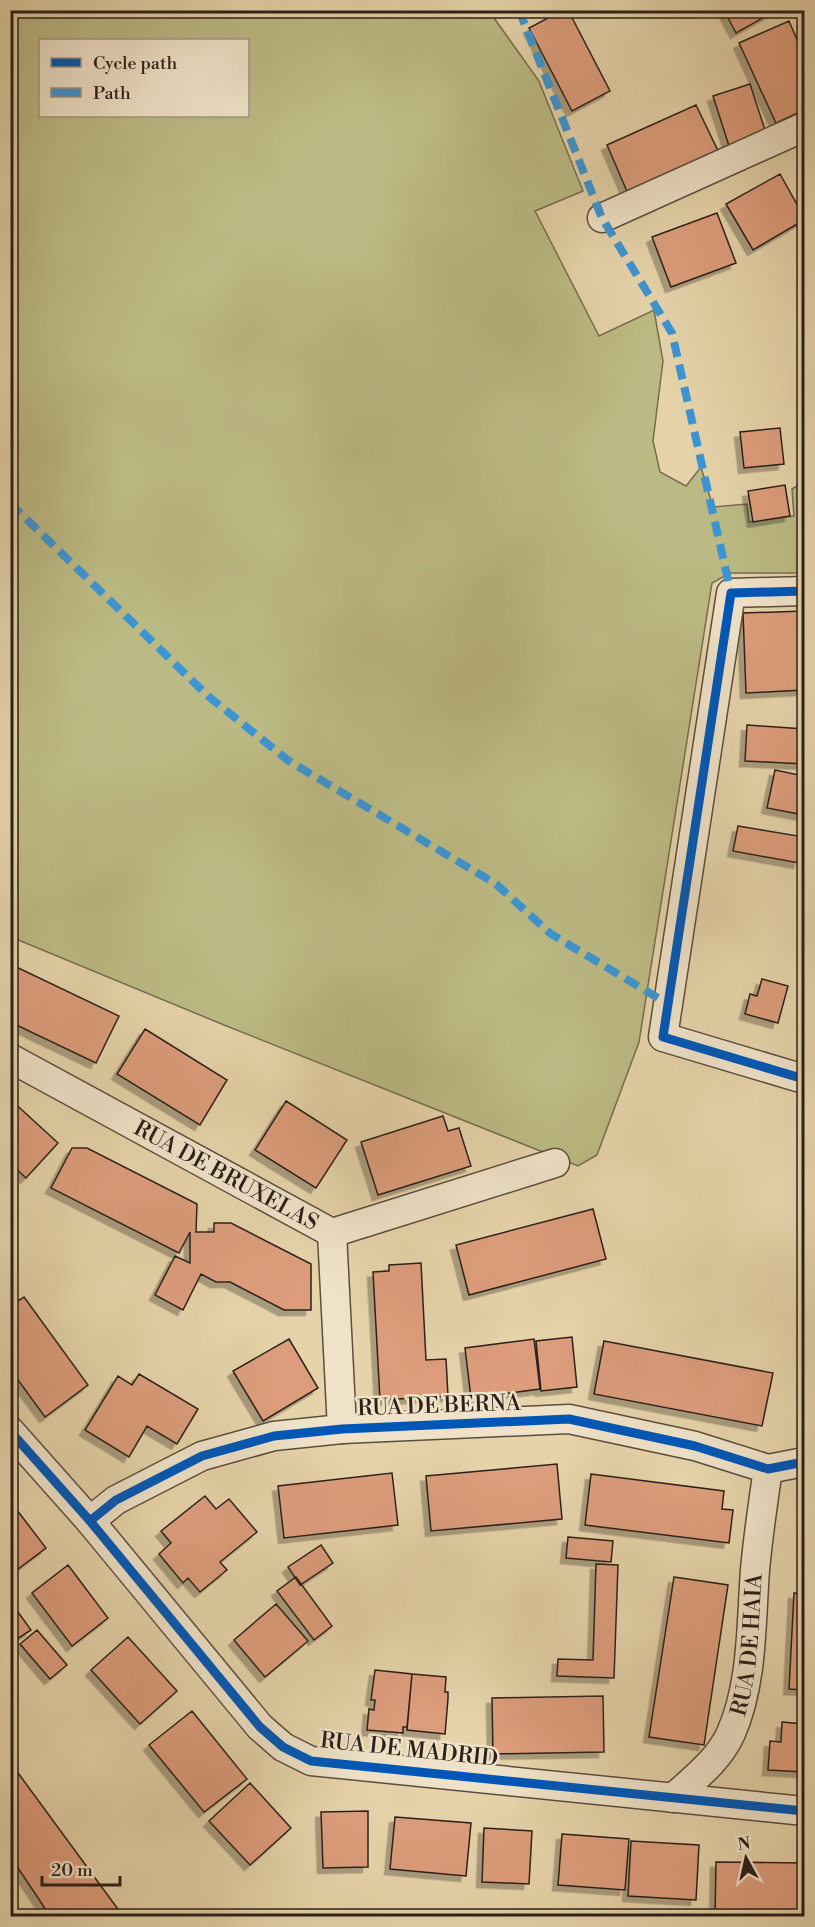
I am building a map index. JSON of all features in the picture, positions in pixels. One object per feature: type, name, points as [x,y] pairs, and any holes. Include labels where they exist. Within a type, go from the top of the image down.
[{"type":"street","points":[[602,218],[804,127]]},
{"type":"street","points":[[804,591],[731,593],[663,1037],[804,1079]]},
{"type":"street","name":"RUA DE BRUXELAS","points":[[10,1058],[332,1233],[555,1163]]},
{"type":"street","points":[[332,1233],[342,1429]]},
{"type":"street","name":"RUA DE BERNA","points":[[90,1521],[116,1500],[202,1456],[274,1436],[342,1429],[569,1419],[695,1446],[768,1469],[804,1462]]},
{"type":"street","name":"RUA DE MADRID","points":[[10,1431],[90,1521],[260,1727],[284,1747],[311,1761],[804,1811]]},
{"type":"street","name":"RUA DE HAIA","points":[[673,1798],[711,1764],[731,1734],[742,1701],[748,1666],[756,1554],[768,1469]]},
{"type":"shaded area","points":[[10,11],[489,11],[539,81],[583,191],[535,211],[599,336],[654,310],[663,361],[653,441],[660,472],[686,486],[701,467],[713,507],[747,504],[749,522],[794,516],[792,489],[804,482],[804,573],[730,573],[712,583],[639,1042],[597,1155],[578,1166],[224,1025],[11,937]]},
{"type":"building","points":[[563,10],[568,10],[610,91],[572,111],[529,28]]},
{"type":"building","points":[[724,10],[774,10],[775,11],[736,33]]},
{"type":"building","points":[[789,21],[804,56],[804,110],[776,123],[739,43]]},
{"type":"building","points":[[750,84],[767,136],[730,149],[713,96]]},
{"type":"building","points":[[696,105],[720,155],[629,196],[607,145]]},
{"type":"building","points":[[780,174],[804,220],[753,250],[726,204]]},
{"type":"building","points":[[717,213],[736,263],[671,287],[652,237]]},
{"type":"building","points":[[780,428],[784,464],[744,468],[740,432]]},
{"type":"building","points":[[785,485],[790,516],[753,522],[748,491]]},
{"type":"building","points":[[804,611],[804,690],[746,693],[743,613]]},
{"type":"building","points":[[747,725],[804,729],[804,764],[745,761]]},
{"type":"building","points":[[775,770],[804,776],[804,815],[767,808]]},
{"type":"building","points":[[738,826],[804,837],[799,863],[733,851]]},
{"type":"building","points":[[10,964],[119,1016],[96,1063],[10,1022]]},
{"type":"building","points":[[762,979],[788,986],[778,1023],[745,1014],[750,994],[757,996]]},
{"type":"building","points":[[145,1029],[227,1080],[200,1125],[117,1074]]},
{"type":"building","points":[[10,1099],[58,1143],[26,1178],[10,1163]]},
{"type":"building","points":[[286,1101],[347,1140],[316,1188],[255,1150]]},
{"type":"building","points":[[443,1116],[448,1131],[459,1128],[471,1166],[378,1195],[361,1142]]},
{"type":"building","points":[[72,1148],[87,1148],[197,1204],[196,1232],[214,1232],[214,1223],[231,1223],[311,1264],[311,1310],[284,1310],[230,1282],[216,1282],[201,1274],[183,1310],[155,1295],[175,1256],[190,1263],[190,1232],[179,1253],[51,1188]]},
{"type":"building","points":[[593,1209],[606,1259],[469,1295],[456,1245]]},
{"type":"building","points":[[421,1263],[426,1360],[446,1359],[448,1396],[380,1400],[373,1272],[389,1271],[389,1265]]},
{"type":"building","points":[[24,1297],[88,1385],[45,1417],[10,1369],[10,1306]]},
{"type":"building","points":[[572,1337],[577,1387],[541,1391],[536,1341]]},
{"type":"building","points":[[289,1339],[318,1388],[263,1421],[233,1371]]},
{"type":"building","points":[[534,1339],[540,1389],[471,1398],[465,1348]]},
{"type":"building","points":[[604,1341],[773,1373],[762,1426],[594,1394]]},
{"type":"building","points":[[139,1374],[198,1409],[177,1444],[147,1426],[129,1457],[85,1430],[118,1376],[132,1385]]},
{"type":"building","points":[[557,1464],[562,1519],[431,1531],[426,1476]]},
{"type":"building","points":[[392,1473],[398,1525],[284,1538],[278,1486]]},
{"type":"building","points":[[591,1474],[724,1491],[722,1509],[733,1510],[729,1543],[585,1525]]},
{"type":"building","points":[[205,1496],[216,1509],[229,1499],[257,1532],[220,1562],[227,1570],[200,1592],[188,1578],[183,1583],[159,1554],[171,1543],[161,1531]]},
{"type":"building","points":[[10,1501],[46,1548],[10,1575]]},
{"type":"building","points":[[568,1537],[613,1541],[611,1562],[566,1558]]},
{"type":"building","points":[[321,1545],[333,1563],[300,1585],[288,1567]]},
{"type":"building","points":[[596,1564],[618,1565],[614,1678],[557,1676],[558,1659],[593,1660]]},
{"type":"building","points":[[68,1565],[108,1618],[72,1646],[32,1593]]},
{"type":"building","points":[[296,1577],[332,1626],[314,1640],[277,1591]]},
{"type":"building","points":[[674,1577],[728,1585],[704,1745],[649,1737]]},
{"type":"building","points":[[794,1593],[804,1594],[804,1690],[789,1689]]},
{"type":"building","points":[[10,1601],[31,1630],[14,1641],[10,1636]]},
{"type":"building","points":[[276,1604],[308,1641],[265,1677],[234,1640]]},
{"type":"building","points":[[37,1630],[67,1665],[50,1679],[20,1644]]},
{"type":"building","points":[[128,1637],[177,1691],[140,1724],[91,1670]]},
{"type":"building","points":[[375,1670],[412,1674],[407,1727],[403,1727],[403,1733],[367,1730],[369,1709],[374,1710],[375,1700],[371,1700]]},
{"type":"building","points":[[412,1674],[446,1677],[445,1692],[448,1692],[448,1699],[445,1734],[407,1730]]},
{"type":"building","points":[[603,1696],[604,1752],[493,1754],[492,1698]]},
{"type":"building","points":[[192,1711],[247,1779],[204,1812],[149,1745]]},
{"type":"building","points":[[782,1722],[804,1724],[804,1772],[768,1770],[770,1741],[781,1742]]},
{"type":"building","points":[[10,1762],[123,1916],[50,1916],[10,1856]]},
{"type":"building","points":[[250,1783],[291,1828],[250,1865],[209,1821]]},
{"type":"building","points":[[368,1811],[368,1867],[323,1868],[321,1812]]},
{"type":"building","points":[[395,1817],[471,1823],[466,1876],[390,1869]]},
{"type":"building","points":[[484,1828],[532,1831],[529,1884],[482,1882]]},
{"type":"building","points":[[562,1834],[629,1839],[625,1890],[558,1885]]},
{"type":"building","points":[[631,1841],[699,1845],[696,1900],[628,1896]]},
{"type":"building","points":[[716,1862],[804,1863],[804,1916],[715,1916]]},
{"type":"marked path","points":[[519,10],[602,218],[672,333],[731,593]]},
{"type":"marked path","points":[[10,503],[208,696],[289,761],[496,884],[551,934],[668,1004]]},
{"type":"cycle path","points":[[804,591],[731,593],[663,1037],[804,1079]]},
{"type":"cycle path","points":[[90,1521],[116,1500],[202,1456],[274,1436],[342,1429],[569,1419],[695,1446],[768,1469],[804,1462]]},
{"type":"cycle path","points":[[10,1431],[90,1521],[260,1727],[283,1747],[311,1761],[804,1811]]}]
